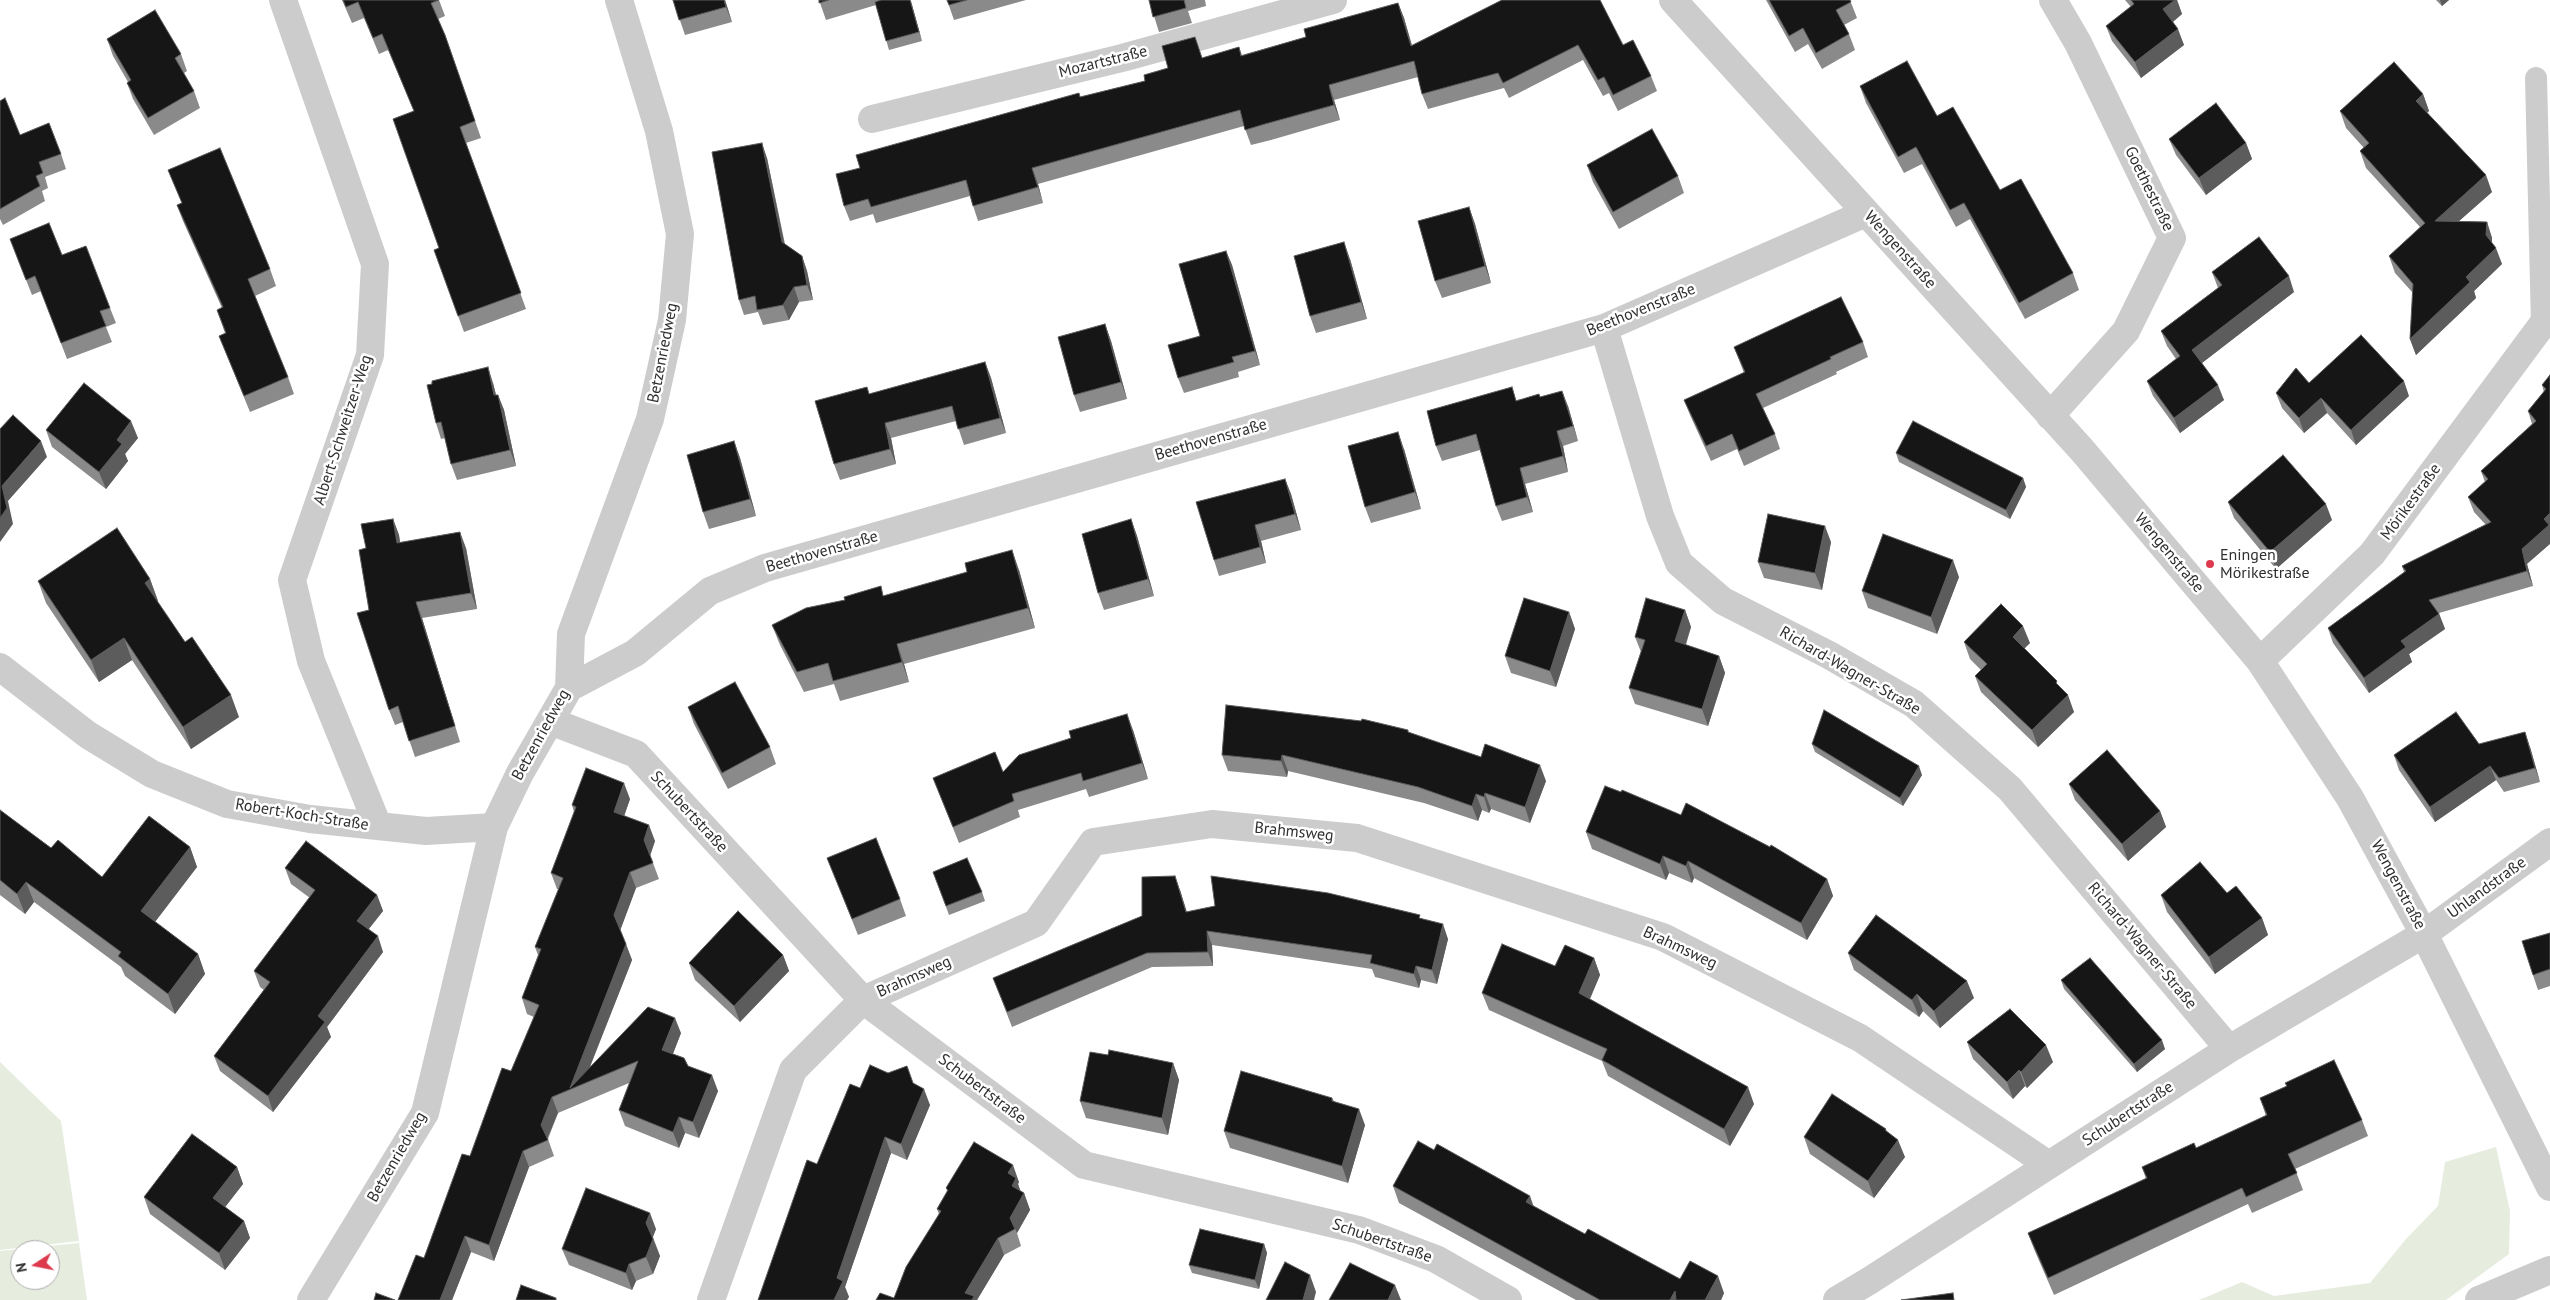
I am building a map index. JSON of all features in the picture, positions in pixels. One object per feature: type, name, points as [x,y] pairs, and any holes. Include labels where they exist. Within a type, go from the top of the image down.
[{"type":"street","name":"Albert-Schweitzer-Weg","points":[[283,0],[375,264],[370,354],[292,580],[311,661],[378,826]]},
{"type":"street","name":"Betzenriedweg","points":[[311,1300],[425,1113],[494,827],[520,773],[569,688],[571,634],[650,418],[672,320],[680,234],[659,131],[619,0]]},
{"type":"street","name":"Mozartstraße","points":[[872,119],[1122,58],[1332,0]]},
{"type":"street","name":"Wengenstraße","points":[[1673,0],[2082,450],[2260,661],[2350,798],[2424,934],[2550,1186]]},
{"type":"street","name":"Goethestraße","points":[[2050,416],[2126,331],[2172,238],[2078,43],[2053,0]]},
{"type":"street","name":"Beethovenstraße","points":[[569,688],[635,653],[710,591],[765,568],[1604,328],[1866,213]]},
{"type":"street","name":"Mörikestraße","points":[[2260,661],[2372,554],[2546,321]]},
{"type":"street","name":"Richard-Wagner-Straße","points":[[1604,328],[1660,516],[1680,563],[1723,601],[1829,655],[1914,704],[1936,723],[2010,789],[2229,1048]]},
{"type":"street","name":"Robert-Koch-Straße","points":[[0,667],[88,735],[152,774],[228,804],[310,819],[426,832],[494,827]]},
{"type":"street","name":"Schubertstraße","points":[[550,720],[636,754],[862,1000],[1084,1165],[1359,1230],[1436,1259],[1508,1300]]},
{"type":"street","name":"Brahmsweg","points":[[712,1300],[793,1070],[862,1000],[1036,923],[1093,842],[1212,824],[1357,838],[1663,937],[1860,1038],[2049,1165]]},
{"type":"street","name":"Uhlandstraße","points":[[2424,934],[2550,842]]},
{"type":"street","name":"Schubertstraße","points":[[1837,1300],[2229,1048],[2424,934]]},
{"type":"street","points":[[2479,1300],[2550,1270]]},
{"type":"lane","name":"Mörikestraße","points":[[2536,78],[2546,321]]},
{"type":"shaded area","points":[[0,1062],[61,1121],[79,1241],[60,1243],[60,1240],[10,1240],[10,1249],[0,1250]]},
{"type":"shaded area","points":[[2496,1147],[2510,1211],[2509,1254],[2446,1300],[2199,1300],[2242,1282],[2274,1296],[2370,1283],[2406,1239],[2438,1206],[2445,1162]]},
{"type":"shaded area","points":[[79,1243],[87,1300],[0,1300],[0,1251],[10,1250],[10,1290],[60,1290],[60,1245]]},
{"type":"building","points":[[343,0],[439,0],[431,3],[445,35],[475,121],[460,127],[521,293],[458,316],[434,250],[439,248],[393,119],[414,111],[382,34],[373,38],[358,2],[346,7]]},
{"type":"building","points":[[673,0],[724,0],[726,7],[679,20]]},
{"type":"building","points":[[881,0],[910,0],[919,32],[886,41],[875,2]]},
{"type":"building","points":[[947,0],[967,0],[949,5]]},
{"type":"building","points":[[1149,0],[1184,0],[1186,8],[1153,17]]},
{"type":"building","points":[[1502,0],[1600,0],[1623,45],[1633,40],[1651,76],[1613,95],[1604,77],[1598,80],[1578,45],[1503,83],[1498,73],[1422,94],[1414,61],[1329,85],[1334,105],[1245,130],[1240,110],[1032,168],[1038,187],[973,206],[966,180],[871,207],[868,199],[844,206],[836,174],[860,168],[856,155],[1079,93],[1080,97],[1145,81],[1144,75],[1168,68],[1162,46],[1195,37],[1202,58],[1239,47],[1241,56],[1306,37],[1304,29],[1398,3],[1411,46]]},
{"type":"building","points":[[1769,0],[1850,0],[1851,2],[1836,10],[1849,34],[1816,53],[1803,28],[1789,36]]},
{"type":"building","points":[[2131,0],[2175,0],[2163,9],[2178,29],[2135,62],[2106,26],[2134,4]]},
{"type":"building","points":[[155,10],[181,54],[175,58],[194,91],[148,118],[127,83],[131,80],[107,39]]},
{"type":"building","points":[[1907,61],[1937,116],[1953,107],[2000,190],[2021,179],[2073,273],[2019,303],[1964,203],[1950,210],[1916,147],[1898,157],[1860,86]]},
{"type":"building","points":[[2394,62],[2423,94],[2416,101],[2486,175],[2435,221],[2487,222],[2486,235],[2496,248],[2466,277],[2470,282],[2410,339],[2413,284],[2389,256],[2425,223],[2360,151],[2369,143],[2340,111]]},
{"type":"building","points":[[5,98],[20,135],[49,123],[61,154],[39,162],[43,173],[36,176],[40,186],[0,209],[0,101]]},
{"type":"building","points":[[2216,103],[2246,143],[2199,178],[2169,139]]},
{"type":"building","points":[[1652,129],[1678,176],[1613,212],[1587,165]]},
{"type":"building","points":[[762,143],[782,242],[802,256],[807,285],[794,287],[783,305],[757,310],[755,296],[739,300],[712,152]]},
{"type":"building","points":[[220,148],[270,269],[248,279],[288,377],[244,396],[219,336],[226,333],[217,310],[223,307],[177,205],[182,203],[168,170]]},
{"type":"building","points":[[1469,207],[1485,266],[1435,281],[1418,221]]},
{"type":"building","points":[[49,223],[62,255],[86,246],[110,308],[100,311],[106,326],[61,343],[35,276],[26,280],[10,239]]},
{"type":"building","points":[[2259,237],[2289,276],[2192,350],[2218,385],[2174,418],[2147,381],[2180,356],[2161,331],[2222,285],[2212,272]]},
{"type":"building","points":[[1344,242],[1361,302],[1310,316],[1294,256]]},
{"type":"building","points":[[1226,251],[1255,351],[1232,357],[1234,362],[1178,378],[1168,345],[1200,336],[1179,264]]},
{"type":"building","points":[[1841,297],[1863,342],[1756,394],[1775,434],[1739,451],[1732,434],[1706,446],[1684,400],[1745,372],[1734,347]]},
{"type":"building","points":[[1105,324],[1121,382],[1074,395],[1058,337]]},
{"type":"building","points":[[2361,335],[2404,381],[2351,430],[2321,398],[2299,418],[2276,393],[2296,368],[2309,383]]},
{"type":"building","points":[[985,362],[1000,418],[958,429],[952,406],[885,423],[890,449],[834,464],[815,401],[867,387],[869,394]]},
{"type":"building","points":[[488,367],[494,395],[498,395],[510,450],[451,464],[441,422],[436,423],[427,385],[432,384],[432,381]]},
{"type":"building","points":[[2550,375],[2550,513],[2544,519],[2549,525],[2522,549],[2527,571],[2429,600],[2439,614],[2401,641],[2406,647],[2364,678],[2328,628],[2406,571],[2402,566],[2491,522],[2468,497],[2488,479],[2481,471],[2536,421],[2528,411],[2546,389],[2542,385]]},
{"type":"building","points":[[84,383],[131,421],[117,440],[122,444],[99,472],[46,430]]},
{"type":"building","points":[[1512,387],[1516,401],[1539,394],[1540,397],[1562,391],[1573,426],[1557,431],[1563,456],[1520,468],[1527,497],[1496,506],[1476,434],[1436,446],[1427,411]]},
{"type":"building","points":[[13,415],[41,441],[2,486],[7,508],[0,518],[0,429]]},
{"type":"building","points":[[1913,421],[2023,478],[2006,510],[1896,453]]},
{"type":"building","points":[[1398,432],[1415,492],[1365,507],[1348,446]]},
{"type":"building","points":[[734,441],[750,499],[703,512],[687,455]]},
{"type":"building","points":[[2283,455],[2326,504],[2270,552],[2228,502]]},
{"type":"building","points":[[1285,479],[1295,514],[1255,525],[1260,547],[1214,560],[1196,502]]},
{"type":"building","points":[[1768,514],[1825,526],[1815,573],[1758,562]]},
{"type":"building","points":[[393,519],[397,543],[460,532],[471,593],[416,602],[455,726],[409,741],[398,706],[389,710],[357,613],[369,610],[359,550],[366,548],[361,524]]},
{"type":"building","points":[[1131,519],[1148,579],[1098,593],[1082,534]]},
{"type":"building","points":[[117,528],[150,579],[145,583],[185,642],[192,637],[231,695],[183,727],[124,638],[91,660],[38,581]]},
{"type":"building","points":[[1883,534],[1953,560],[1931,617],[1862,591]]},
{"type":"building","points":[[1012,550],[1028,608],[897,644],[902,662],[833,681],[828,663],[797,672],[772,625],[806,608],[845,600],[844,597],[881,586],[883,596],[967,572],[965,563]]},
{"type":"building","points":[[1524,598],[1569,612],[1550,671],[1505,656]]},
{"type":"building","points":[[1646,598],[1685,610],[1675,641],[1719,656],[1702,709],[1629,688],[1645,640],[1635,637]]},
{"type":"building","points":[[2001,604],[2023,626],[2013,637],[2057,681],[2056,683],[2068,695],[2032,730],[1975,676],[1987,664],[1964,642]]},
{"type":"building","points":[[735,682],[770,747],[722,773],[688,707]]},
{"type":"building","points":[[1226,705],[1361,721],[1362,719],[1408,730],[1408,732],[1481,757],[1485,744],[1540,765],[1525,807],[1485,793],[1484,797],[1476,794],[1472,806],[1418,787],[1282,755],[1281,761],[1222,755]]},
{"type":"building","points":[[1824,710],[1919,766],[1900,798],[1812,744]]},
{"type":"building","points":[[2456,712],[2479,744],[2525,732],[2535,768],[2499,778],[2490,766],[2430,807],[2394,755]]},
{"type":"building","points":[[1127,714],[1142,763],[1083,781],[1081,773],[1012,794],[1014,801],[953,827],[933,778],[995,752],[1003,772],[1019,755],[1071,738],[1069,731]]},
{"type":"building","points":[[2107,750],[2160,811],[2122,844],[2069,784]]},
{"type":"building","points":[[586,768],[624,783],[614,812],[649,825],[644,840],[653,863],[630,872],[614,915],[626,944],[570,1088],[648,1007],[675,1018],[662,1050],[684,1058],[688,1066],[712,1075],[693,1122],[679,1117],[673,1132],[619,1110],[638,1061],[552,1097],[541,1125],[548,1140],[523,1151],[489,1245],[465,1236],[440,1300],[398,1300],[416,1255],[424,1258],[462,1154],[470,1156],[502,1068],[511,1071],[539,1005],[522,998],[541,949],[535,947],[563,878],[551,873],[576,807],[572,805]]},
{"type":"building","points":[[1605,786],[1621,792],[1622,790],[1681,815],[1686,803],[1770,847],[1771,845],[1827,879],[1801,923],[1688,861],[1686,866],[1663,856],[1660,864],[1586,832]]},
{"type":"building","points":[[0,810],[51,848],[58,840],[102,877],[149,816],[190,847],[141,911],[198,954],[168,994],[118,956],[121,952],[26,882],[17,894],[0,880]]},
{"type":"building","points":[[876,838],[900,899],[852,919],[827,858]]},
{"type":"building","points":[[306,841],[377,895],[357,921],[378,936],[318,1016],[325,1022],[268,1096],[214,1056],[270,982],[254,971],[315,890],[285,868]]},
{"type":"building","points":[[967,858],[982,892],[946,906],[933,872]]},
{"type":"building","points":[[2200,862],[2227,893],[2236,886],[2262,918],[2209,957],[2161,895]]},
{"type":"building","points":[[1175,876],[1186,912],[1215,906],[1211,876],[1328,893],[1420,915],[1419,918],[1443,924],[1432,970],[1416,966],[1414,974],[1370,963],[1372,955],[1207,931],[1208,952],[1147,953],[1007,1012],[993,978],[1142,916],[1142,877]]},
{"type":"building","points":[[738,911],[783,955],[734,1006],[689,963]]},
{"type":"building","points":[[1876,915],[1967,981],[1934,1011],[1917,994],[1912,1000],[1848,953]]},
{"type":"building","points":[[2550,933],[2550,969],[2533,975],[2522,941]]},
{"type":"building","points":[[1502,944],[1555,966],[1565,945],[1594,958],[1579,993],[1748,1087],[1724,1129],[1602,1060],[1607,1049],[1482,993]]},
{"type":"building","points":[[2090,958],[2162,1040],[2134,1064],[2061,980]]},
{"type":"building","points":[[2010,1009],[2046,1045],[2021,1072],[2019,1070],[2007,1082],[1967,1042]]},
{"type":"building","points":[[1109,1050],[1173,1063],[1162,1118],[1080,1101],[1090,1052],[1108,1055]]},
{"type":"building","points":[[2334,1060],[2362,1120],[2288,1154],[2297,1173],[2246,1197],[2242,1188],[2048,1278],[2028,1233],[2147,1178],[2142,1167],[2194,1143],[2196,1148],[2267,1115],[2260,1098],[2287,1086],[2285,1083]]},
{"type":"building","points":[[870,1065],[888,1073],[907,1066],[913,1083],[924,1089],[901,1144],[885,1137],[837,1278],[843,1281],[834,1300],[758,1300],[807,1160],[817,1164],[850,1084],[860,1088]]},
{"type":"building","points":[[1241,1071],[1332,1098],[1332,1101],[1359,1109],[1342,1166],[1224,1131]]},
{"type":"building","points":[[1832,1094],[1886,1129],[1898,1140],[1868,1181],[1804,1137]]},
{"type":"building","points":[[192,1134],[237,1167],[213,1198],[244,1221],[219,1253],[144,1197]]},
{"type":"building","points":[[1418,1141],[1434,1150],[1437,1144],[1530,1196],[1526,1202],[1585,1234],[1588,1229],[1680,1279],[1690,1261],[1718,1276],[1705,1300],[1676,1300],[1675,1291],[1670,1300],[1600,1300],[1393,1186]]},
{"type":"building","points":[[974,1142],[1013,1165],[1008,1173],[1016,1178],[1012,1186],[1024,1193],[1010,1218],[1015,1229],[998,1238],[965,1293],[974,1296],[972,1300],[876,1300],[880,1293],[894,1298],[906,1267],[941,1211],[937,1209],[948,1190],[946,1188]]},
{"type":"building","points":[[586,1188],[650,1213],[646,1223],[653,1239],[646,1257],[629,1264],[626,1273],[562,1249]]},
{"type":"building","points":[[1200,1229],[1264,1244],[1255,1280],[1189,1265]]},
{"type":"building","points":[[1285,1262],[1310,1275],[1303,1300],[1266,1300]]},
{"type":"building","points":[[1350,1263],[1395,1285],[1388,1300],[1329,1300]]},
{"type":"building","points":[[521,1285],[556,1298],[556,1300],[516,1300]]},
{"type":"building","points":[[376,1293],[395,1300],[374,1300]]},
{"type":"building","points":[[1953,1293],[1954,1300],[1901,1300]]},
{"type":"place","name":"Eningen Mörikestraße","points":[[2210,564]]}]
